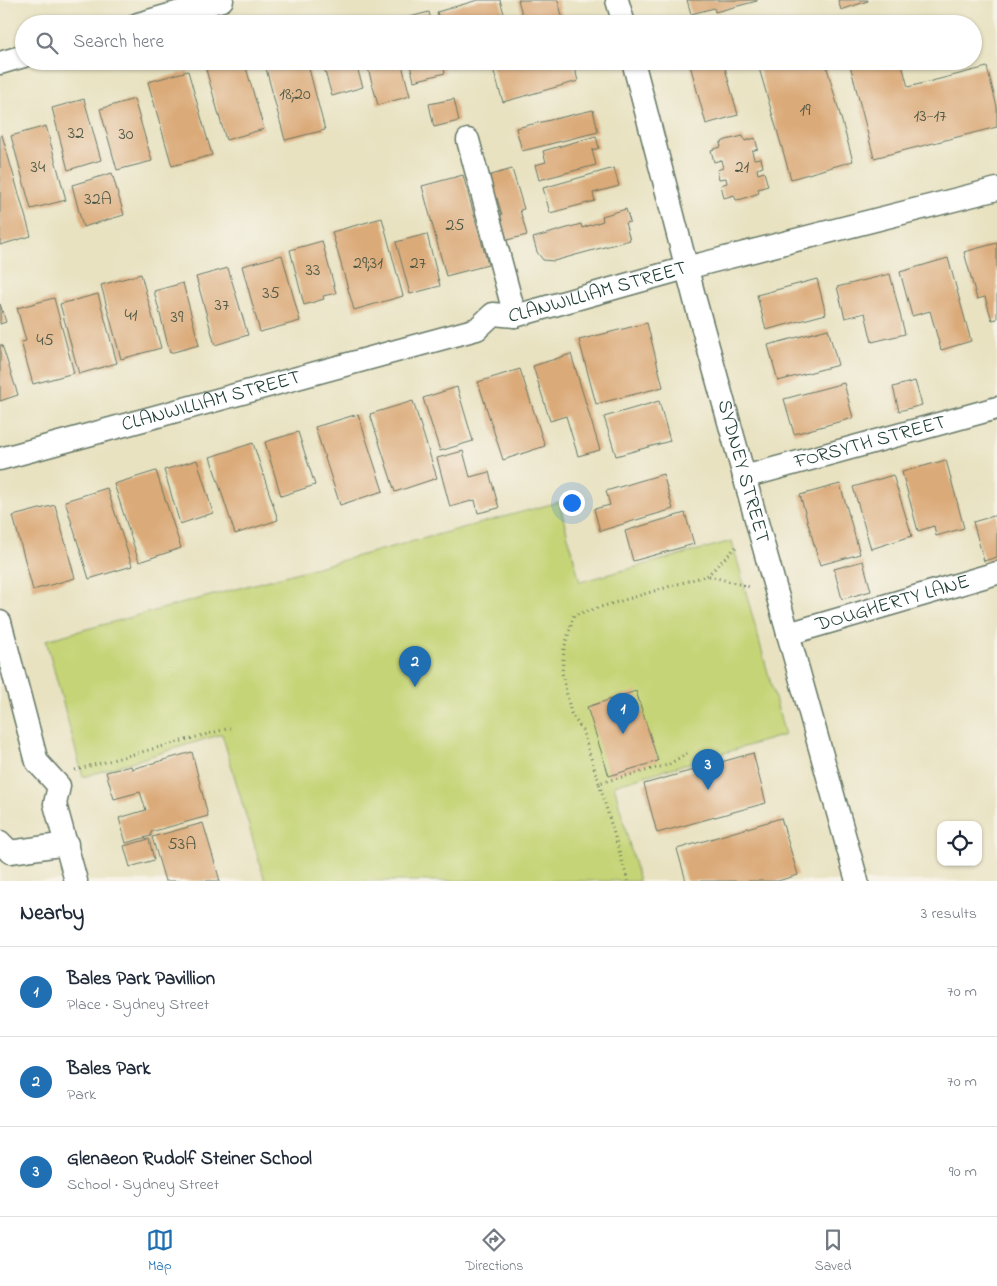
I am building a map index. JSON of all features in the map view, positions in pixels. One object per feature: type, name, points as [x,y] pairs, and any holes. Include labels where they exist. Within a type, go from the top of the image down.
[{"type":"street","points":[[170,15],[222,0]]},
{"type":"street","points":[[618,0],[622,15]]},
{"type":"street","points":[[0,63],[15,59]]},
{"type":"street","name":"SYDNEY STREET","points":[[635,70],[686,268],[857,881]]},
{"type":"street","points":[[468,140],[515,316]]},
{"type":"street","name":"CLANWILLIAM STREET","points":[[0,459],[478,329],[493,314],[515,316],[686,268],[997,189]]},
{"type":"street","name":"FORSYTH STREET","points":[[744,477],[997,408]]},
{"type":"street","name":"DOUGHERTY LANE","points":[[788,634],[997,574]]},
{"type":"street","points":[[0,622],[37,762],[59,786],[55,804],[76,881]]},
{"type":"street","points":[[0,842],[10,852],[67,844]]},
{"type":"path","points":[[628,881],[582,730],[571,713],[562,673],[564,649],[574,615],[708,575],[736,547]]},
{"type":"path","points":[[708,575],[750,587]]},
{"type":"path","points":[[51,777],[230,728]]},
{"type":"path","points":[[599,783],[668,765],[687,753]]},
{"type":"green space","points":[[559,502],[580,582],[732,541],[785,735],[614,785],[639,881],[265,881],[222,734],[83,777],[46,640]]},
{"type":"building","points":[[478,0],[500,0],[504,15],[438,15],[437,12]]},
{"type":"building","points":[[518,0],[558,0],[562,15],[522,15]]},
{"type":"building","points":[[687,0],[757,1],[715,12],[714,8],[691,14]]},
{"type":"building","points":[[838,0],[868,0],[868,1],[841,10]]},
{"type":"building","points":[[429,12],[430,15],[417,15]]},
{"type":"building","points":[[987,67],[997,107],[997,127],[874,158],[851,70],[903,70],[908,87],[975,70],[982,70]]},
{"type":"building","points":[[206,70],[247,70],[264,129],[226,140]]},
{"type":"building","points":[[266,70],[309,70],[325,130],[285,140]]},
{"type":"building","points":[[325,70],[358,70],[363,87],[332,96]]},
{"type":"building","points":[[368,70],[403,70],[410,96],[378,105]]},
{"type":"building","points":[[411,70],[444,70],[445,73],[414,81]]},
{"type":"building","points":[[493,70],[575,70],[578,81],[503,102]]},
{"type":"building","points":[[691,70],[726,70],[738,115],[706,124]]},
{"type":"building","points":[[760,70],[828,70],[853,161],[791,179]]},
{"type":"building","points":[[188,71],[212,155],[172,166],[148,82]]},
{"type":"building","points":[[84,99],[101,160],[68,170],[52,108]]},
{"type":"building","points":[[134,99],[152,161],[117,170],[100,109]]},
{"type":"building","points":[[454,99],[459,121],[434,127],[429,104]]},
{"type":"building","points":[[593,110],[598,132],[522,151],[516,128]]},
{"type":"building","points":[[46,126],[66,200],[31,209],[11,136]]},
{"type":"building","points":[[2,135],[31,236],[0,245],[0,136]]},
{"type":"building","points":[[596,136],[599,148],[592,150],[596,165],[539,180],[535,165],[546,162],[543,151]]},
{"type":"building","points":[[743,136],[745,141],[755,138],[758,149],[752,151],[754,159],[761,158],[763,167],[757,169],[758,174],[764,172],[768,186],[758,189],[759,193],[742,199],[736,200],[734,195],[724,198],[721,185],[727,183],[726,178],[719,179],[717,170],[723,168],[721,160],[714,162],[711,150],[721,147],[720,143],[726,140]]},
{"type":"building","points":[[614,168],[619,186],[593,193],[595,201],[550,213],[543,188]]},
{"type":"building","points":[[512,169],[524,209],[520,210],[527,235],[507,240],[497,198],[495,199],[488,176]]},
{"type":"building","points":[[112,173],[124,215],[83,227],[72,185]]},
{"type":"building","points":[[463,175],[488,265],[446,276],[422,186]]},
{"type":"building","points":[[626,209],[630,222],[625,223],[630,240],[554,261],[543,260],[537,252],[533,238],[581,224],[582,228],[603,221],[602,216]]},
{"type":"building","points":[[382,218],[403,296],[354,310],[332,232]]},
{"type":"building","points":[[427,234],[440,286],[410,294],[396,242]]},
{"type":"building","points":[[322,241],[336,293],[323,296],[324,299],[304,305],[290,250]]},
{"type":"building","points":[[997,243],[997,319],[992,320],[985,297],[977,299],[964,252]]},
{"type":"building","points":[[282,255],[300,321],[260,332],[242,266]]},
{"type":"building","points":[[948,258],[971,341],[941,350],[930,311],[912,316],[900,272]]},
{"type":"building","points":[[228,268],[248,335],[215,345],[196,277]]},
{"type":"building","points":[[141,274],[161,348],[121,359],[101,285]]},
{"type":"building","points":[[890,274],[905,334],[872,342],[865,313],[845,318],[837,287]]},
{"type":"building","points":[[817,279],[826,314],[766,330],[757,295]]},
{"type":"building","points":[[183,283],[199,345],[170,353],[154,291]]},
{"type":"building","points":[[98,294],[117,363],[79,374],[60,304]]},
{"type":"building","points":[[54,298],[74,373],[33,384],[21,342],[26,341],[17,308]]},
{"type":"building","points":[[0,304],[6,322],[0,324]]},
{"type":"building","points":[[647,323],[663,387],[596,404],[579,340]]},
{"type":"building","points":[[828,329],[838,365],[778,381],[768,345]]},
{"type":"building","points":[[0,345],[2,345],[18,395],[0,401]]},
{"type":"building","points":[[571,354],[600,450],[578,456],[566,416],[550,421],[533,366]]},
{"type":"building","points":[[520,369],[545,446],[503,460],[478,382]]},
{"type":"building","points":[[915,381],[922,405],[899,411],[893,387]]},
{"type":"building","points":[[844,383],[853,418],[794,434],[784,399]]},
{"type":"building","points":[[457,387],[473,441],[440,451],[423,398]]},
{"type":"building","points":[[413,401],[437,478],[395,492],[370,414]]},
{"type":"building","points":[[659,401],[670,441],[616,456],[604,417]]},
{"type":"building","points":[[358,414],[383,491],[340,505],[315,427]]},
{"type":"building","points":[[298,432],[315,485],[281,496],[265,442]]},
{"type":"building","points":[[253,443],[278,520],[235,534],[210,457]]},
{"type":"building","points":[[463,451],[470,477],[489,472],[499,508],[478,513],[475,500],[450,507],[437,458]]},
{"type":"building","points":[[197,460],[213,513],[180,524],[164,470]]},
{"type":"building","points":[[946,460],[964,528],[936,536],[934,526],[918,531],[902,472]]},
{"type":"building","points":[[156,471],[181,548],[139,562],[114,484]]},
{"type":"building","points":[[663,474],[673,509],[600,531],[594,509],[610,505],[606,491]]},
{"type":"building","points":[[893,475],[912,536],[871,549],[853,487]]},
{"type":"building","points":[[840,484],[860,554],[820,565],[800,495]]},
{"type":"building","points":[[107,488],[132,566],[89,579],[65,501]]},
{"type":"building","points":[[55,505],[75,578],[33,590],[13,516]]},
{"type":"building","points":[[685,513],[694,544],[633,561],[625,531]]},
{"type":"building","points":[[997,515],[997,557],[984,561],[973,522]]},
{"type":"building","points":[[863,561],[871,591],[842,599],[834,569]]},
{"type":"building","points":[[636,691],[658,761],[609,776],[587,707]]},
{"type":"building","points":[[192,752],[208,816],[151,832],[151,836],[126,843],[119,818],[146,810],[140,792],[114,799],[106,772],[131,766],[132,769]]},
{"type":"building","points":[[753,753],[766,803],[657,833],[644,784]]},
{"type":"building","points":[[781,818],[798,875],[778,881],[686,881],[677,849]]},
{"type":"building","points":[[203,823],[220,881],[165,881],[152,837]]},
{"type":"building","points":[[149,839],[154,860],[130,867],[124,846]]},
{"type":"place","name":"Bales Park","points":[[415,687]]},
{"type":"place","name":"Bales Park Pavillion","points":[[623,734]]},
{"type":"place","name":"Glenaeon Rudolf Steiner School","points":[[708,790]]}]
